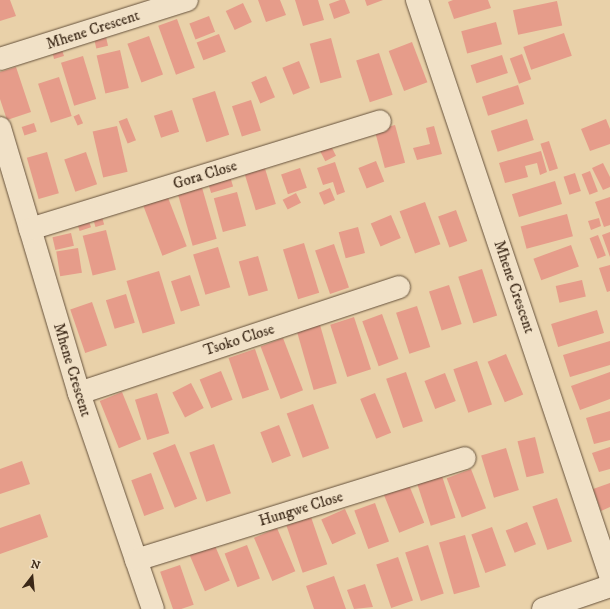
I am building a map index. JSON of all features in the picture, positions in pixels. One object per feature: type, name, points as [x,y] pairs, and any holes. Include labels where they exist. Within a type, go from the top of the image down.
[{"type":"street","name":"Mhene Crescent","points":[[0,59],[186,0]]},
{"type":"street","name":"Mhene Crescent","points":[[417,0],[610,575]]},
{"type":"street","name":"Gora Close","points":[[30,229],[380,121]]},
{"type":"street","name":"Mhene Crescent","points":[[0,128],[79,393],[153,609]]},
{"type":"street","name":"Tsoko Close","points":[[79,393],[400,287]]},
{"type":"street","name":"Hungwe Close","points":[[136,560],[466,458]]},
{"type":"street","points":[[543,609],[610,586]]},
{"type":"building","points":[[0,0],[10,0],[16,16],[0,21]]},
{"type":"building","points":[[258,0],[280,0],[286,15],[266,22]]},
{"type":"building","points":[[295,0],[318,0],[324,20],[303,26]]},
{"type":"building","points":[[340,0],[345,0],[350,13],[334,19],[329,4]]},
{"type":"building","points":[[365,0],[383,0],[367,6]]},
{"type":"building","points":[[453,0],[488,0],[491,8],[454,19],[448,2]]},
{"type":"building","points":[[557,1],[562,25],[518,35],[513,10]]},
{"type":"building","points":[[243,3],[252,22],[235,30],[226,11]]},
{"type":"building","points":[[209,16],[215,32],[195,39],[189,24]]},
{"type":"building","points":[[177,19],[195,68],[176,75],[158,26]]},
{"type":"building","points":[[496,22],[502,44],[467,54],[461,31]]},
{"type":"building","points":[[564,33],[572,56],[531,70],[523,47]]},
{"type":"building","points":[[219,34],[226,52],[203,60],[197,43]]},
{"type":"building","points":[[149,36],[163,75],[141,82],[127,44]]},
{"type":"building","points":[[106,37],[108,46],[96,48],[94,40]]},
{"type":"building","points":[[331,38],[342,78],[320,83],[310,44]]},
{"type":"building","points":[[412,42],[427,82],[404,91],[389,51]]},
{"type":"building","points":[[60,44],[64,56],[54,59],[51,46]]},
{"type":"building","points":[[120,50],[129,88],[105,93],[97,55]]},
{"type":"building","points":[[379,53],[393,95],[370,102],[356,60]]},
{"type":"building","points":[[522,54],[531,79],[519,84],[510,58]]},
{"type":"building","points":[[502,55],[508,73],[476,83],[471,65]]},
{"type":"building","points":[[83,56],[96,99],[74,106],[61,63]]},
{"type":"building","points":[[299,61],[310,88],[293,95],[282,68]]},
{"type":"building","points":[[16,67],[31,112],[7,120],[0,99],[0,72]]},
{"type":"building","points":[[266,76],[275,97],[260,103],[251,82]]},
{"type":"building","points":[[59,77],[72,116],[51,123],[38,84]]},
{"type":"building","points":[[518,85],[524,104],[488,116],[482,97]]},
{"type":"building","points":[[215,91],[229,135],[206,142],[192,98]]},
{"type":"building","points":[[251,100],[261,130],[242,137],[232,106]]},
{"type":"building","points":[[172,110],[179,132],[161,138],[154,116]]},
{"type":"building","points":[[79,114],[83,123],[78,126],[74,116]]},
{"type":"building","points":[[127,118],[136,140],[128,144],[119,121]]},
{"type":"building","points":[[527,119],[534,140],[498,152],[491,131]]},
{"type":"building","points":[[606,119],[610,129],[610,144],[590,151],[581,129]]},
{"type":"building","points":[[34,123],[37,132],[24,136],[22,127]]},
{"type":"building","points":[[395,125],[405,163],[385,168],[375,130]]},
{"type":"building","points":[[117,126],[128,172],[103,177],[93,132]]},
{"type":"building","points":[[434,126],[442,154],[417,160],[413,148],[430,144],[426,128]]},
{"type":"building","points":[[549,141],[558,169],[549,171],[540,144]]},
{"type":"building","points":[[331,146],[336,156],[325,161],[320,151]]},
{"type":"building","points":[[541,151],[547,172],[540,175],[537,163],[525,166],[528,177],[505,183],[499,163]]},
{"type":"building","points":[[47,152],[59,193],[39,199],[27,158]]},
{"type":"building","points":[[86,152],[97,184],[75,192],[64,159]]},
{"type":"building","points":[[376,161],[384,181],[367,189],[358,168]]},
{"type":"building","points":[[263,162],[276,204],[256,210],[243,168]]},
{"type":"building","points":[[335,162],[345,192],[337,195],[333,182],[323,185],[317,168]]},
{"type":"building","points":[[603,163],[610,177],[610,187],[603,190],[592,168]]},
{"type":"building","points":[[300,168],[307,188],[288,194],[281,175]]},
{"type":"building","points":[[590,171],[598,192],[589,195],[582,174]]},
{"type":"building","points":[[229,173],[233,186],[211,193],[207,180]]},
{"type":"building","points":[[575,173],[581,191],[569,195],[564,177]]},
{"type":"building","points":[[555,181],[562,204],[519,217],[512,194]]},
{"type":"building","points":[[201,184],[217,239],[193,246],[177,191]]},
{"type":"building","points":[[330,188],[335,200],[324,205],[319,193]]},
{"type":"building","points":[[237,192],[246,226],[223,232],[214,198]]},
{"type":"building","points":[[296,193],[301,203],[288,210],[283,200]]},
{"type":"building","points":[[167,195],[187,246],[162,256],[143,204]]},
{"type":"building","points":[[610,197],[610,225],[604,227],[595,202]]},
{"type":"building","points":[[425,202],[440,244],[415,254],[400,211]]},
{"type":"building","points":[[100,210],[104,224],[95,227],[91,212]]},
{"type":"building","points":[[456,210],[467,241],[449,248],[438,216]]},
{"type":"building","points":[[567,214],[573,236],[527,249],[521,226]]},
{"type":"building","points":[[87,215],[91,227],[80,231],[76,219]]},
{"type":"building","points":[[391,215],[401,238],[381,247],[371,224]]},
{"type":"building","points":[[599,218],[601,226],[591,230],[588,221]]},
{"type":"building","points":[[358,227],[365,253],[346,258],[339,232]]},
{"type":"building","points":[[106,230],[116,270],[93,276],[83,236]]},
{"type":"building","points":[[610,232],[610,257],[602,235]]},
{"type":"building","points":[[71,233],[74,246],[55,250],[52,237]]},
{"type":"building","points":[[598,235],[606,256],[597,259],[590,238]]},
{"type":"building","points":[[304,243],[319,293],[298,299],[283,249]]},
{"type":"building","points":[[334,244],[349,287],[330,294],[315,251]]},
{"type":"building","points":[[571,245],[579,267],[541,280],[533,259]]},
{"type":"building","points":[[218,247],[230,287],[205,295],[193,255]]},
{"type":"building","points":[[78,248],[82,273],[60,276],[56,251]]},
{"type":"building","points":[[258,256],[268,291],[249,296],[239,262]]},
{"type":"building","points":[[610,265],[610,291],[607,292],[599,268]]},
{"type":"building","points":[[482,269],[497,316],[473,323],[458,277]]},
{"type":"building","points":[[159,271],[175,324],[143,334],[126,281]]},
{"type":"building","points":[[190,275],[200,305],[181,312],[171,281]]},
{"type":"building","points":[[582,280],[586,297],[560,303],[556,286]]},
{"type":"building","points":[[449,285],[462,324],[442,330],[429,291]]},
{"type":"building","points":[[126,294],[135,323],[115,329],[106,300]]},
{"type":"building","points":[[92,302],[107,345],[85,353],[70,309]]},
{"type":"building","points":[[417,306],[430,347],[409,354],[396,313]]},
{"type":"building","points":[[597,310],[604,333],[558,347],[551,324]]},
{"type":"building","points":[[382,314],[398,359],[379,366],[362,321]]},
{"type":"building","points":[[354,317],[371,369],[347,377],[330,325]]},
{"type":"building","points":[[318,318],[337,383],[314,390],[295,325]]},
{"type":"building","points":[[283,338],[303,390],[281,399],[261,347]]},
{"type":"building","points":[[610,341],[610,365],[570,377],[563,355]]},
{"type":"building","points":[[255,349],[269,390],[243,399],[229,358]]},
{"type":"building","points":[[506,354],[523,395],[505,402],[488,362]]},
{"type":"building","points":[[477,361],[492,404],[468,413],[453,369]]},
{"type":"building","points":[[221,371],[233,400],[211,408],[200,380]]},
{"type":"building","points":[[406,372],[423,421],[403,428],[386,379]]},
{"type":"building","points":[[610,372],[610,399],[580,410],[571,386]]},
{"type":"building","points":[[445,373],[456,401],[435,409],[424,381]]},
{"type":"building","points":[[191,383],[204,408],[185,417],[172,393]]},
{"type":"building","points":[[122,392],[141,439],[119,448],[100,401]]},
{"type":"building","points":[[157,393],[169,433],[147,440],[135,400]]},
{"type":"building","points":[[375,393],[391,433],[376,439],[360,399]]},
{"type":"building","points":[[313,404],[329,448],[303,458],[287,414]]},
{"type":"building","points":[[610,411],[610,440],[594,444],[586,418]]},
{"type":"building","points":[[279,425],[291,456],[272,463],[260,432]]},
{"type":"building","points":[[535,437],[544,473],[526,477],[518,441]]},
{"type":"building","points":[[175,444],[197,499],[175,508],[153,453]]},
{"type":"building","points":[[214,444],[231,493],[206,502],[189,452]]},
{"type":"building","points":[[610,447],[610,469],[599,472],[592,453]]},
{"type":"building","points":[[506,448],[519,490],[494,498],[481,456]]},
{"type":"building","points":[[22,461],[30,484],[0,494],[0,469]]},
{"type":"building","points":[[471,469],[486,508],[462,518],[447,478]]},
{"type":"building","points":[[151,473],[164,509],[144,516],[131,480]]},
{"type":"building","points":[[441,473],[456,518],[431,526],[416,481]]},
{"type":"building","points":[[407,480],[424,523],[399,533],[382,490]]},
{"type":"building","points":[[610,483],[610,507],[601,511],[593,489]]},
{"type":"building","points":[[557,498],[572,541],[547,550],[532,506]]},
{"type":"building","points":[[375,503],[389,542],[368,549],[354,511]]},
{"type":"building","points":[[345,509],[356,534],[332,544],[321,520]]},
{"type":"building","points":[[40,514],[48,537],[0,554],[0,528]]},
{"type":"building","points":[[311,517],[327,564],[303,573],[286,525]]},
{"type":"building","points":[[527,522],[536,544],[515,553],[506,531]]},
{"type":"building","points":[[492,527],[506,566],[485,573],[471,535]]},
{"type":"building","points":[[277,528],[295,571],[272,581],[254,538]]},
{"type":"building","points":[[465,535],[480,587],[454,594],[439,542]]},
{"type":"building","points":[[213,541],[230,581],[205,591],[188,552]]},
{"type":"building","points":[[247,545],[260,579],[237,587],[225,554]]},
{"type":"building","points":[[428,545],[444,594],[421,601],[405,552]]},
{"type":"building","points":[[398,557],[413,600],[391,608],[376,564]]},
{"type":"building","points":[[180,565],[194,605],[181,609],[173,609],[160,572]]},
{"type":"building","points":[[334,576],[346,609],[314,609],[306,586]]},
{"type":"building","points":[[365,584],[373,607],[354,609],[347,590]]}]
